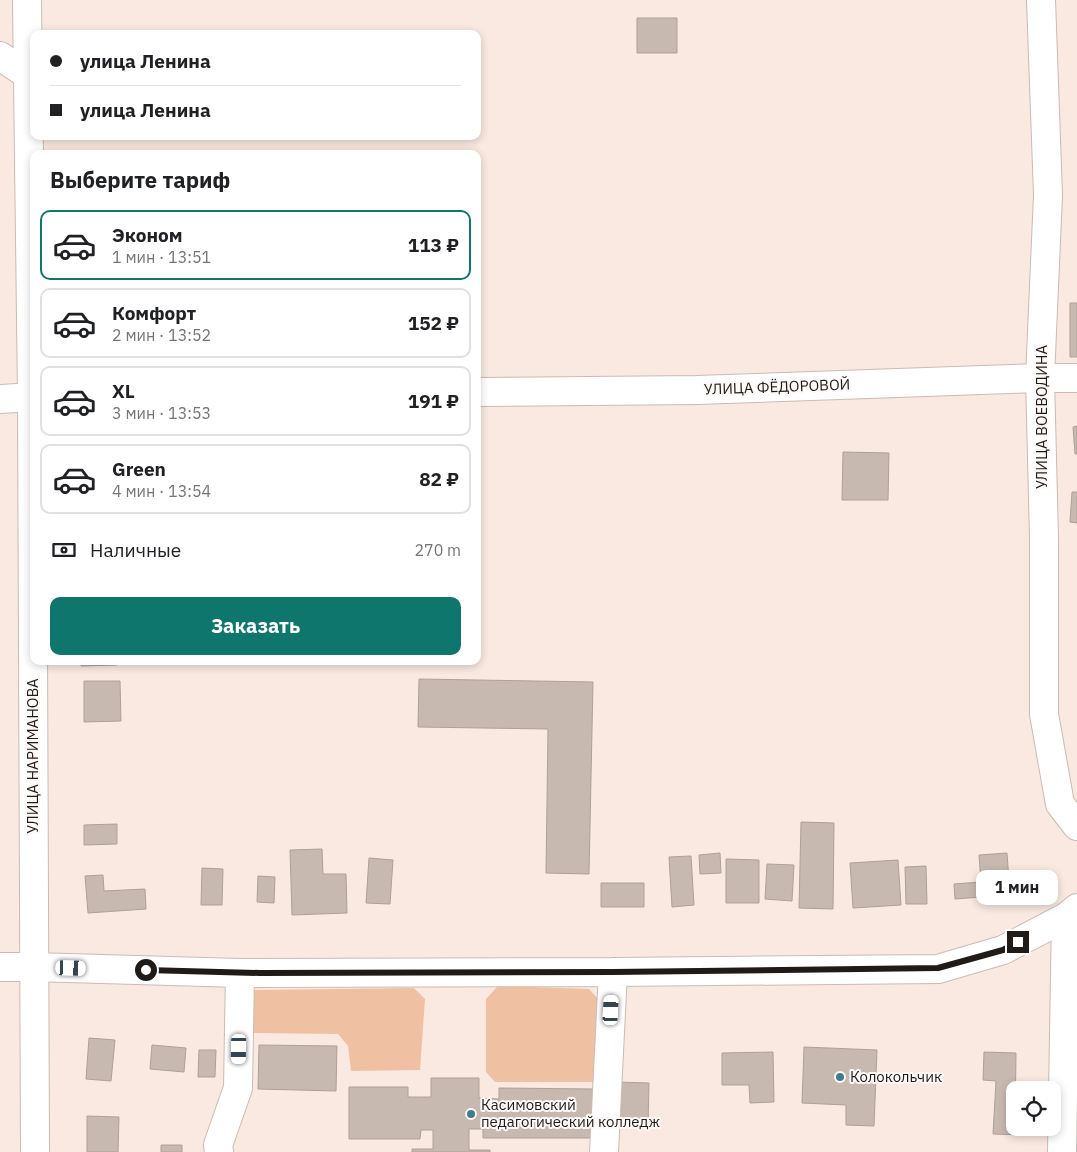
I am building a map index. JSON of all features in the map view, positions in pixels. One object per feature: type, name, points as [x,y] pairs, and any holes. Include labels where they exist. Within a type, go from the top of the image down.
[{"type":"street","name":"УЛИЦА НАРИМАНОВА","points":[[27,0],[30,204]]},
{"type":"street","name":"УЛИЦА ВОЕВОДИНА","points":[[1041,0],[1048,196],[1040,378],[1044,538],[1044,714],[1060,804],[1077,826]]},
{"type":"street","points":[[0,56],[28,75]]},
{"type":"street","name":"УЛИЦА ФЁДОРОВОЙ","points":[[481,392],[697,390],[1077,378]]},
{"type":"street","points":[[0,399],[30,397]]},
{"type":"street","name":"УЛИЦА НАРИМАНОВА","points":[[33,665],[35,1152]]},
{"type":"street","points":[[0,967],[34,966],[240,973],[613,972],[938,968],[1003,950],[1071,912]]},
{"type":"street","points":[[1062,1152],[1071,912]]},
{"type":"street","points":[[604,1152],[613,972]]},
{"type":"street","points":[[219,1152],[218,1145],[238,1088],[240,973]]},
{"type":"shaded area","points":[[498,986],[589,989],[600,1001],[599,1082],[495,1082],[486,1072],[486,999]]},
{"type":"shaded area","points":[[414,988],[425,999],[420,1070],[351,1071],[348,1046],[338,1034],[249,1033],[247,1004],[255,990]]},
{"type":"building","points":[[637,18],[677,18],[677,53],[637,53]]},
{"type":"building","points":[[1070,303],[1077,303],[1077,357],[1070,357]]},
{"type":"building","points":[[1077,426],[1077,454],[1075,454],[1073,427]]},
{"type":"building","points":[[843,452],[889,453],[888,500],[842,500]]},
{"type":"building","points":[[1072,492],[1077,492],[1077,523],[1070,522]]},
{"type":"building","points":[[81,665],[117,665],[81,666]]},
{"type":"building","points":[[419,679],[593,682],[589,874],[546,873],[548,729],[418,727]]},
{"type":"building","points":[[84,681],[120,681],[121,721],[84,722]]},
{"type":"building","points":[[801,822],[834,823],[833,909],[799,908]]},
{"type":"building","points":[[117,824],[117,844],[84,845],[84,825]]},
{"type":"building","points":[[322,849],[323,874],[346,874],[347,913],[292,915],[290,850]]},
{"type":"building","points":[[720,853],[721,873],[700,874],[699,855]]},
{"type":"building","points":[[1007,853],[1010,895],[955,899],[954,884],[981,882],[979,855]]},
{"type":"building","points":[[691,856],[694,905],[672,907],[669,857]]},
{"type":"building","points":[[369,858],[393,860],[390,904],[366,903]]},
{"type":"building","points":[[726,859],[759,860],[759,903],[726,903]]},
{"type":"building","points":[[898,860],[901,905],[853,908],[850,863]]},
{"type":"building","points":[[767,864],[794,865],[792,901],[765,899]]},
{"type":"building","points":[[926,866],[927,904],[906,904],[905,867]]},
{"type":"building","points":[[202,868],[223,869],[222,905],[201,905]]},
{"type":"building","points":[[103,875],[104,891],[145,889],[146,909],[88,913],[85,876]]},
{"type":"building","points":[[258,876],[275,877],[274,903],[257,902]]},
{"type":"building","points":[[601,883],[644,883],[644,907],[601,907]]},
{"type":"building","points":[[89,1038],[115,1040],[111,1081],[86,1079]]},
{"type":"building","points":[[152,1045],[186,1048],[184,1072],[150,1069]]},
{"type":"building","points":[[259,1045],[337,1046],[336,1091],[258,1089]]},
{"type":"building","name":"Колокольчик","points":[[804,1047],[877,1050],[874,1126],[846,1125],[846,1105],[802,1103]]},
{"type":"building","points":[[199,1050],[216,1050],[215,1077],[198,1077]]},
{"type":"building","points":[[773,1052],[774,1102],[750,1103],[749,1085],[722,1085],[722,1053]]},
{"type":"building","points":[[984,1052],[1016,1053],[1016,1081],[1006,1081],[1006,1134],[993,1134],[996,1081],[983,1080]]},
{"type":"building","name":"Касимовский педагогический колледж","points":[[431,1078],[479,1078],[479,1098],[499,1099],[499,1088],[593,1089],[593,1138],[483,1138],[483,1129],[469,1129],[469,1150],[490,1150],[490,1152],[412,1152],[412,1149],[433,1149],[433,1130],[421,1130],[420,1139],[349,1139],[349,1087],[408,1087],[408,1097],[431,1097]]},
{"type":"building","points":[[616,1082],[649,1083],[648,1127],[615,1126]]},
{"type":"building","points":[[87,1116],[119,1117],[118,1152],[87,1152]]},
{"type":"building","points":[[161,1145],[182,1145],[182,1152],[161,1152]]},
{"type":"place","name":"Колокольчик","points":[[840,1077]]},
{"type":"place","name":"Касимовский педагогический колледж","points":[[471,1114]]},
{"type":"route","points":[[146,970],[260,973],[613,972],[938,968],[1003,950],[1018,942]]}]
